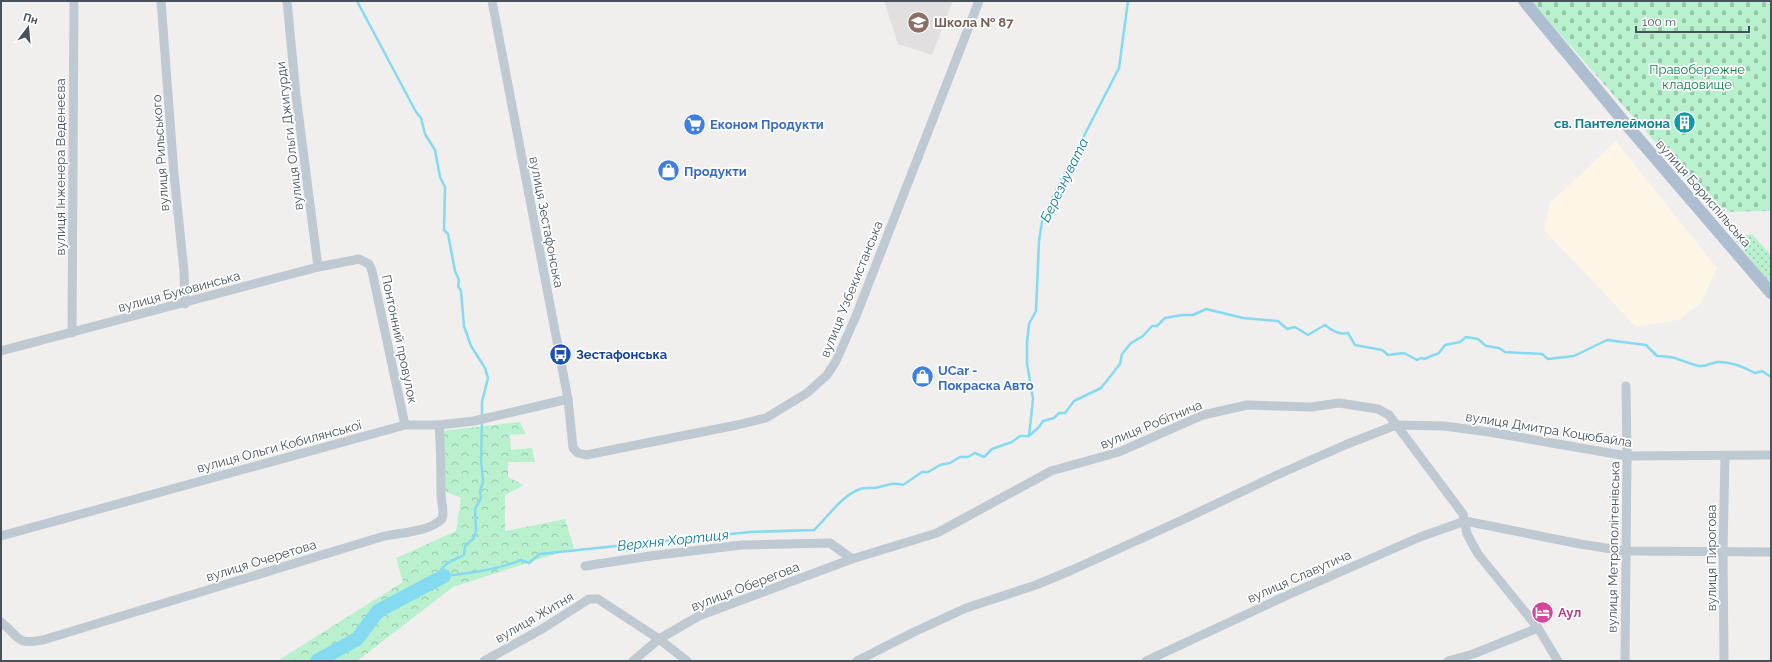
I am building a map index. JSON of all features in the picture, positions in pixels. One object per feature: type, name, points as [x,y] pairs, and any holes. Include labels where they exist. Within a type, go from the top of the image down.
[{"type":"main road","name":"вулиця Бориспільська","points":[[1524,1],[1620,117],[1771,293]]},
{"type":"street","name":"вулиця Інженера Веденеєва","points":[[72,333],[74,1]]},
{"type":"street","name":"вулиця Рильського","points":[[161,1],[174,174],[184,271],[185,304]]},
{"type":"street","name":"вулиця Ольги Джигурди","points":[[287,1],[296,95],[318,267]]},
{"type":"street","name":"вулиця Зестафонська","points":[[492,1],[568,399],[573,448]]},
{"type":"street","name":"вулиця Узбекистанська","points":[[573,448],[578,453],[586,455],[766,418],[807,393],[827,375],[836,361],[856,316],[979,1]]},
{"type":"street","name":"вулиця Буковинська","points":[[1,351],[185,304],[318,267],[354,259],[364,261]]},
{"type":"street","name":"Понтонний провулок","points":[[364,261],[369,264],[372,271],[405,425]]},
{"type":"street","name":"вулиця Метрополітенівська","points":[[1625,661],[1627,456],[1626,386]]},
{"type":"street","name":"вулиця Ольги Кобилянської","points":[[1,536],[405,425],[474,421],[568,399]]},
{"type":"street","name":"вулиця Робітнича","points":[[852,559],[937,533],[1051,471],[1120,452],[1203,415],[1247,405],[1311,407],[1339,403],[1378,409],[1389,415],[1463,514],[1468,534],[1478,554],[1538,628],[1558,661]]},
{"type":"street","name":"вулиця Очеретова","points":[[1,622],[22,642],[30,643],[44,640],[381,537],[393,534],[404,534],[437,523],[442,519],[443,513],[441,496],[442,470],[439,424]]},
{"type":"street","name":"вулиця Дмитра Коцюбайла","points":[[1396,425],[1444,426],[1489,432],[1627,456],[1771,455]]},
{"type":"street","points":[[856,661],[966,608],[1036,585],[1072,570],[1180,522],[1284,472],[1345,445],[1396,425]]},
{"type":"street","name":"вулиця Пирогова","points":[[1724,661],[1723,551],[1725,456]]},
{"type":"street","points":[[1465,521],[1580,544],[1625,551],[1771,552]]},
{"type":"street","name":"вулиця Славутича","points":[[1146,661],[1311,585],[1420,537],[1465,521]]},
{"type":"street","points":[[585,566],[650,556],[750,545],[830,542],[852,559]]},
{"type":"street","name":"вулиця Оберегова","points":[[632,661],[659,639],[699,616],[852,559]]},
{"type":"street","name":"вулиця Житня","points":[[484,661],[542,629],[589,599],[598,599],[659,639]]},
{"type":"street","points":[[1448,661],[1473,654],[1538,628]]},
{"type":"street","points":[[659,639],[687,661]]},
{"type":"shaded area","name":"Школа № 87","points":[[884,1],[953,1],[932,55],[898,44]]},
{"type":"shaded area","points":[[1616,141],[1717,268],[1701,303],[1678,320],[1636,327],[1544,230],[1550,203]]},
{"type":"green space","name":"Правобережне кладовище","points":[[1531,1],[1771,1],[1771,211],[1717,212]]},
{"type":"green space","points":[[1752,234],[1771,255],[1771,274],[1769,283],[1733,237]]},
{"type":"green space","points":[[520,422],[526,434],[510,435],[511,450],[532,448],[535,462],[508,462],[508,477],[524,485],[505,495],[505,531],[565,519],[574,548],[453,587],[357,661],[277,661],[403,582],[396,558],[456,531],[461,498],[444,491],[441,431]]},
{"type":"waterway","points":[[357,1],[416,112],[421,118],[425,134],[435,150],[440,177],[445,187],[444,230],[448,234],[455,271],[459,280],[458,286],[461,291],[464,326],[471,346],[485,368],[488,378],[482,402],[482,416]]},
{"type":"waterway","name":"Березнувата","points":[[1029,436],[1033,399],[1027,363],[1027,343],[1029,324],[1036,311],[1039,241],[1042,222],[1054,194],[1119,68],[1128,1]]},
{"type":"waterway","points":[[1029,436],[1043,421],[1054,418],[1059,413],[1065,413],[1074,401],[1101,388],[1120,364],[1122,354],[1131,343],[1143,336],[1152,326],[1157,326],[1165,318],[1193,315],[1206,309],[1243,318],[1278,321],[1287,329],[1295,327],[1308,335],[1325,325],[1336,332],[1348,333],[1355,345],[1382,350],[1388,355],[1404,353],[1417,360],[1439,353],[1445,345],[1460,342],[1466,337],[1478,339],[1486,346],[1499,348],[1505,352],[1542,354],[1548,359],[1574,356],[1607,340],[1646,345],[1657,356],[1675,358],[1699,366],[1717,362],[1727,362],[1755,373],[1762,371],[1771,377]]},
{"type":"waterway","points":[[439,579],[441,570],[444,566],[464,555],[465,546],[474,538],[476,530],[475,509],[481,498],[480,491],[483,482],[481,461],[482,421]]},
{"type":"waterway","name":"Верхня Хортиця","points":[[444,576],[493,569],[521,560],[529,563],[540,554],[750,532],[814,530],[846,497],[853,492],[865,488],[877,488],[894,484],[903,485],[922,472],[928,472],[940,465],[950,463],[960,457],[968,457],[975,453],[984,457],[992,449],[1012,442],[1020,436],[1029,436]]},
{"type":"waterway","name":"Верхня Хортиця","points":[[317,661],[357,639],[378,611],[444,576]]},
{"type":"place","name":"Школа № 87","points":[[918,22]]},
{"type":"place","name":"св. Пантелеймона","points":[[1685,123]]},
{"type":"place","name":"Економ Продукти","points":[[695,124]]},
{"type":"place","name":"Продукти","points":[[668,171]]},
{"type":"place","name":"Зестафонська","points":[[561,354]]},
{"type":"place","name":"UCar - Покраска Авто","points":[[922,377]]},
{"type":"place","name":"Аул","points":[[1542,612]]}]
